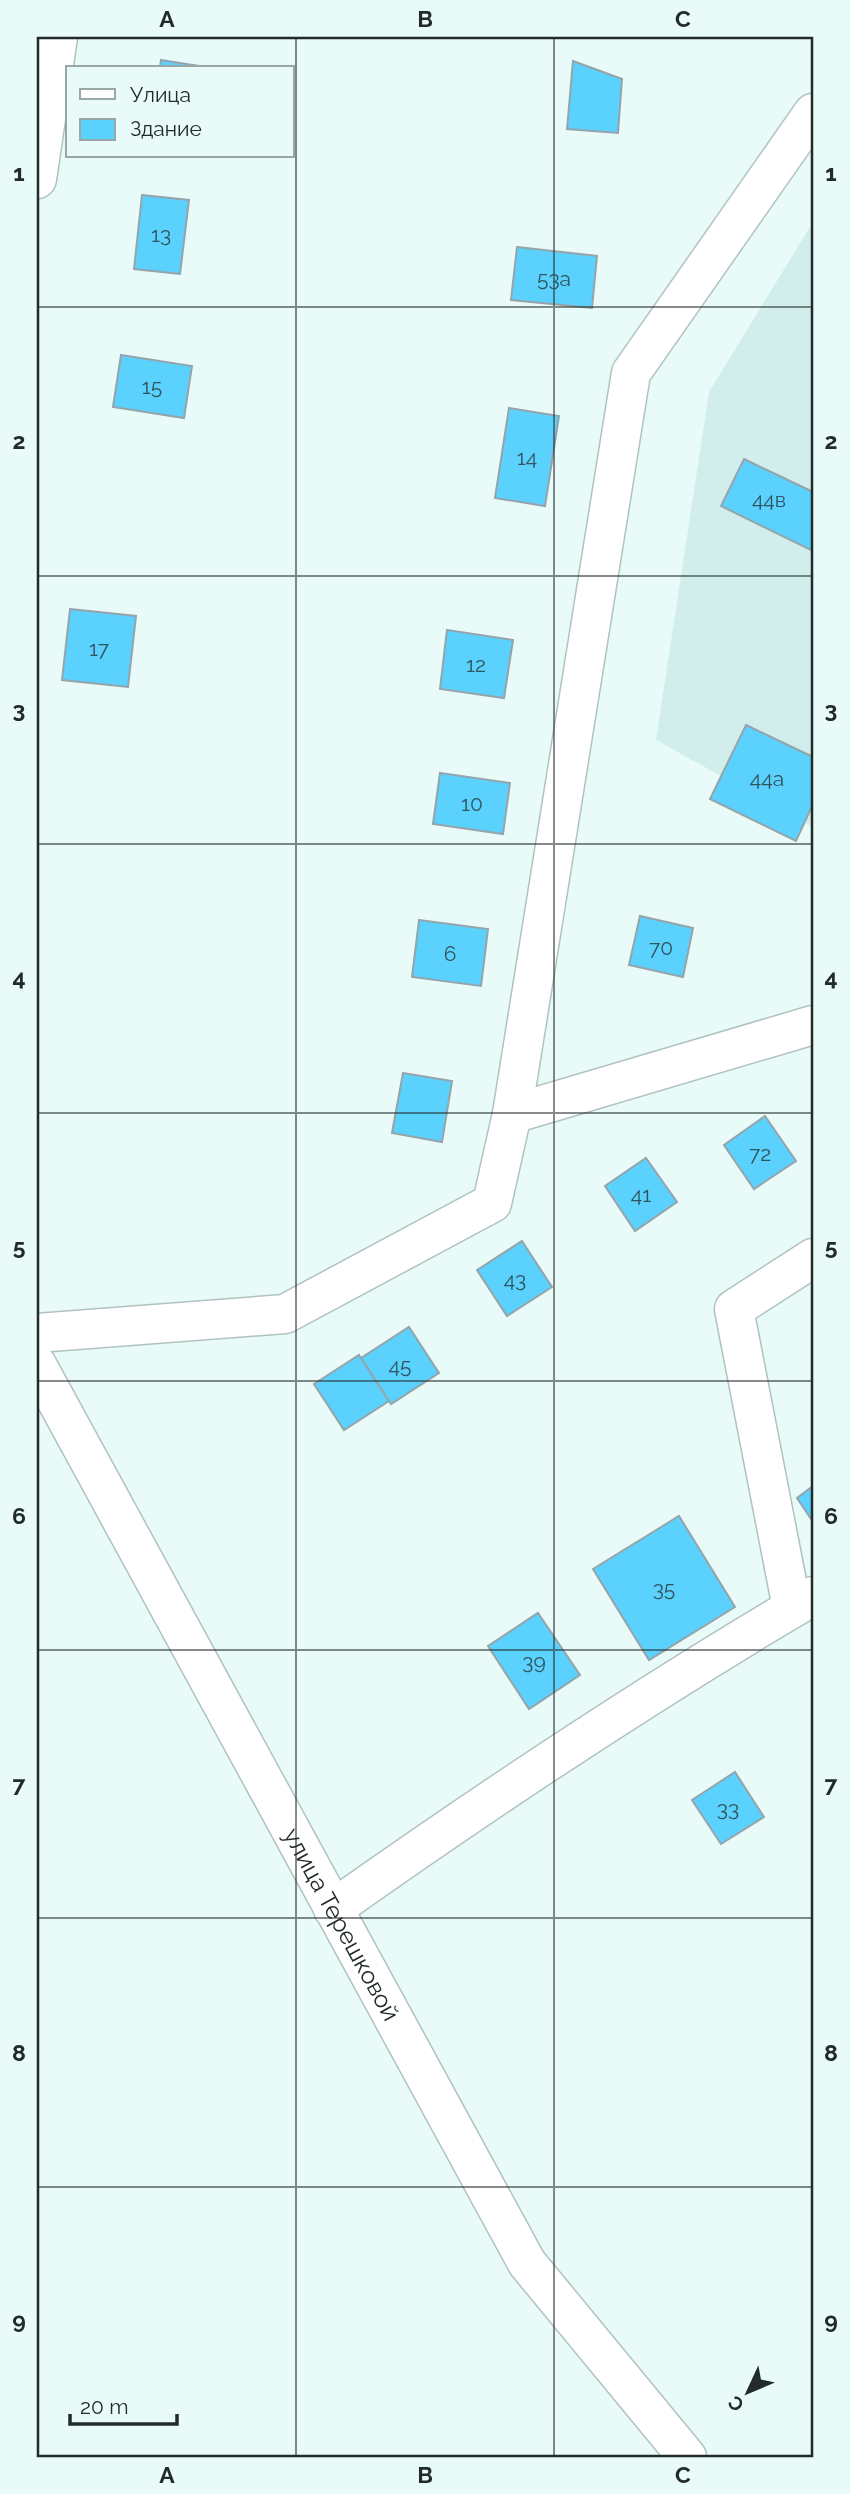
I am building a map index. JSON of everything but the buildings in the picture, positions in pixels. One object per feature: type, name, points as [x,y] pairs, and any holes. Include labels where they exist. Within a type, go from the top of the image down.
[{"type":"street","points":[[37,179],[58,37]]},
{"type":"street","points":[[37,1333],[285,1314],[492,1203],[512,1114],[631,373],[813,113]]},
{"type":"street","points":[[512,1114],[813,1025]]},
{"type":"street","points":[[333,1909],[489,1798],[677,1676],[803,1602],[734,1309],[813,1258]]},
{"type":"street","name":"улица Терешковой","points":[[37,1365],[527,2263],[687,2457]]},
{"type":"shaded area","points":[[813,222],[813,827],[656,740],[709,392]]}]
